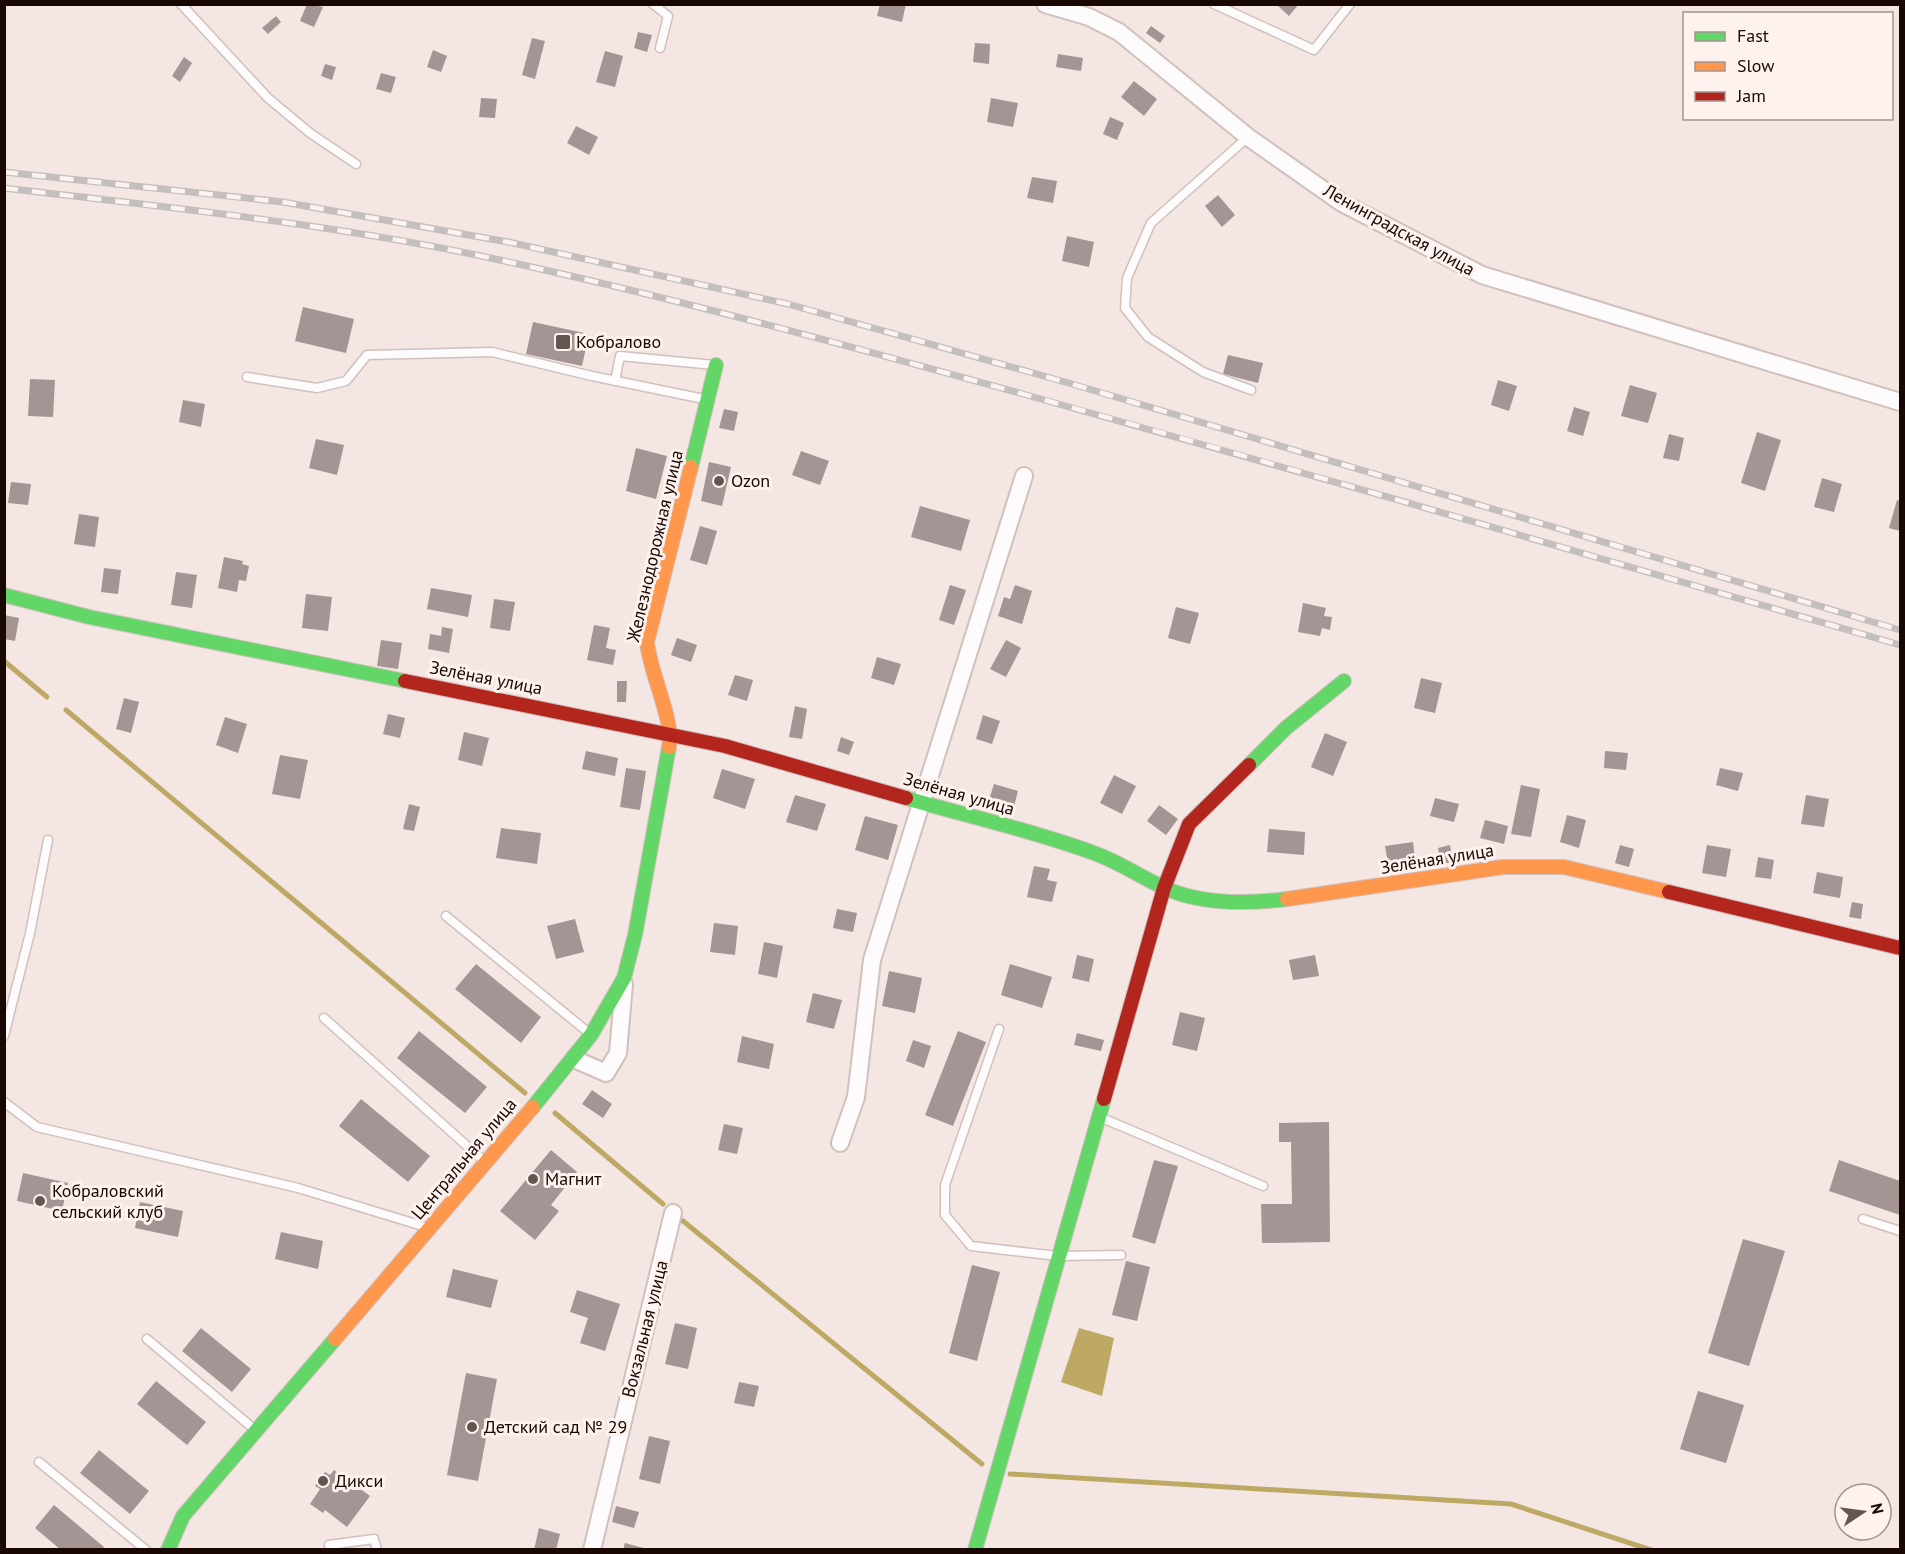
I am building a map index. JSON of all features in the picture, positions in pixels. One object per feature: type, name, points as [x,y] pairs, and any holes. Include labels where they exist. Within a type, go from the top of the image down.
[{"type":"street","name":"Ленинградская улица","points":[[1045,4],[1089,17],[1119,32],[1248,137],[1342,203],[1482,275],[1900,402]]},
{"type":"street","name":"Железнодорожная улица","points":[[671,734],[649,664],[648,642],[716,365]]},
{"type":"street","points":[[840,1143],[856,1097],[872,960],[1024,477]]},
{"type":"street","name":"Зелёная улица","points":[[4,596],[88,617],[725,746],[1090,851],[1126,866],[1164,888],[1192,898],[1221,901],[1271,901],[1503,867],[1564,867],[1900,948]]},
{"type":"street","points":[[975,1550],[1164,888],[1189,824],[1286,728],[1344,681]]},
{"type":"street","name":"Центральная улица","points":[[168,1550],[172,1536],[183,1516],[574,1059],[591,1035],[624,978],[635,934],[671,734]]},
{"type":"street","points":[[574,1059],[606,1073],[618,1053],[624,978]]},
{"type":"street","name":"Вокзальная улица","points":[[592,1550],[673,1214]]},
{"type":"lane","points":[[181,4],[268,98],[310,133],[356,165]]},
{"type":"lane","points":[[653,4],[668,16],[660,48]]},
{"type":"lane","points":[[1214,4],[1314,50],[1350,4]]},
{"type":"lane","points":[[1248,137],[1151,223],[1127,278],[1125,308],[1149,337],[1203,372],[1251,390]]},
{"type":"lane","points":[[247,377],[317,388],[346,381],[367,355],[492,352],[615,381],[708,399]]},
{"type":"lane","points":[[615,381],[620,356],[716,365]]},
{"type":"lane","points":[[4,1036],[30,933],[48,840]]},
{"type":"lane","points":[[446,916],[591,1035]]},
{"type":"lane","points":[[324,1018],[485,1162]]},
{"type":"lane","points":[[999,1029],[945,1185],[945,1215],[971,1246],[1058,1256],[1121,1255]]},
{"type":"lane","points":[[4,1102],[37,1128],[298,1188],[430,1228]]},
{"type":"lane","points":[[1099,1116],[1263,1186]]},
{"type":"lane","points":[[1863,1219],[1900,1231]]},
{"type":"lane","points":[[147,1339],[256,1431]]},
{"type":"lane","points":[[39,1462],[146,1550]]},
{"type":"lane","points":[[329,1545],[374,1539],[377,1550]]},
{"type":"shaded area","points":[[1079,1328],[1114,1338],[1102,1396],[1061,1382]]},
{"type":"building","points":[[307,4],[323,7],[314,27],[300,21]]},
{"type":"building","points":[[880,4],[906,4],[902,22],[877,16]]},
{"type":"building","points":[[1276,4],[1299,4],[1289,16]]},
{"type":"building","points":[[276,16],[281,22],[268,34],[262,28]]},
{"type":"building","points":[[1151,26],[1165,36],[1160,43],[1146,33]]},
{"type":"building","points":[[638,32],[652,35],[647,52],[634,48]]},
{"type":"building","points":[[532,38],[545,41],[535,79],[522,75]]},
{"type":"building","points":[[975,43],[990,44],[989,64],[973,62]]},
{"type":"building","points":[[433,50],[447,56],[441,72],[427,67]]},
{"type":"building","points":[[605,51],[623,56],[615,87],[596,82]]},
{"type":"building","points":[[1058,54],[1083,58],[1081,71],[1056,67]]},
{"type":"building","points":[[184,57],[192,63],[180,82],[172,76]]},
{"type":"building","points":[[325,64],[336,67],[332,80],[321,76]]},
{"type":"building","points":[[381,73],[396,77],[391,93],[376,89]]},
{"type":"building","points":[[1134,81],[1157,99],[1144,116],[1121,97]]},
{"type":"building","points":[[481,98],[497,99],[495,118],[479,117]]},
{"type":"building","points":[[991,98],[1018,103],[1013,127],[987,122]]},
{"type":"building","points":[[1110,117],[1124,123],[1117,140],[1103,134]]},
{"type":"building","points":[[576,126],[598,137],[589,155],[567,143]]},
{"type":"building","points":[[1032,177],[1057,181],[1053,203],[1027,198]]},
{"type":"building","points":[[1218,195],[1235,215],[1222,227],[1205,206]]},
{"type":"building","points":[[1067,236],[1094,242],[1089,267],[1062,261]]},
{"type":"building","points":[[303,307],[354,319],[346,353],[295,341]]},
{"type":"building","points":[[533,322],[589,334],[582,366],[526,354]]},
{"type":"building","points":[[1228,355],[1263,363],[1258,383],[1223,374]]},
{"type":"building","points":[[30,379],[55,380],[53,417],[28,416]]},
{"type":"building","points":[[1498,380],[1517,386],[1509,411],[1491,405]]},
{"type":"building","points":[[1630,385],[1657,393],[1648,423],[1621,416]]},
{"type":"building","points":[[183,400],[205,404],[201,427],[179,422]]},
{"type":"building","points":[[1574,407],[1590,412],[1583,436],[1567,431]]},
{"type":"building","points":[[724,409],[738,412],[734,431],[719,428]]},
{"type":"building","points":[[1757,432],[1781,440],[1765,491],[1741,483]]},
{"type":"building","points":[[1669,434],[1684,438],[1679,461],[1663,458]]},
{"type":"building","points":[[316,439],[344,445],[337,475],[309,468]]},
{"type":"building","points":[[636,448],[667,456],[656,499],[626,491]]},
{"type":"building","points":[[801,451],[829,461],[820,485],[792,475]]},
{"type":"building","points":[[709,462],[731,467],[722,506],[701,501]]},
{"type":"building","points":[[1822,478],[1842,484],[1834,512],[1814,507]]},
{"type":"building","points":[[11,482],[31,484],[28,505],[8,503]]},
{"type":"building","points":[[1897,500],[1900,501],[1900,531],[1889,528]]},
{"type":"building","points":[[920,506],[970,520],[961,551],[911,537]]},
{"type":"building","points":[[79,514],[99,517],[95,547],[74,544]]},
{"type":"building","points":[[700,526],[717,531],[707,565],[690,560]]},
{"type":"building","points":[[224,557],[243,561],[242,564],[249,566],[246,581],[239,580],[237,592],[218,588]]},
{"type":"building","points":[[104,568],[121,570],[118,594],[101,592]]},
{"type":"building","points":[[176,572],[197,575],[192,608],[171,605]]},
{"type":"building","points":[[950,585],[966,590],[954,625],[939,620]]},
{"type":"building","points":[[1015,585],[1032,591],[1022,624],[998,616],[1004,597],[1010,599]]},
{"type":"building","points":[[431,588],[472,595],[468,617],[427,609]]},
{"type":"building","points":[[306,594],[332,597],[328,631],[302,628]]},
{"type":"building","points":[[494,599],[515,602],[510,631],[490,628]]},
{"type":"building","points":[[1303,603],[1326,608],[1324,616],[1332,617],[1330,630],[1322,628],[1320,636],[1298,632]]},
{"type":"building","points":[[1176,607],[1199,613],[1190,644],[1168,638]]},
{"type":"building","points":[[4,615],[19,618],[15,641],[4,639]]},
{"type":"building","points":[[594,625],[610,628],[606,648],[616,650],[613,665],[587,660]]},
{"type":"building","points":[[442,627],[453,629],[449,653],[428,649],[430,634],[441,636]]},
{"type":"building","points":[[677,638],[697,645],[691,662],[671,655]]},
{"type":"building","points":[[381,640],[402,643],[398,669],[377,666]]},
{"type":"building","points":[[1006,640],[1021,648],[1006,677],[990,669]]},
{"type":"building","points":[[877,657],[901,664],[894,685],[871,678]]},
{"type":"building","points":[[735,675],[753,680],[747,701],[728,695]]},
{"type":"building","points":[[1421,678],[1442,683],[1435,713],[1414,708]]},
{"type":"building","points":[[617,681],[627,681],[626,702],[617,702]]},
{"type":"building","points":[[124,698],[139,702],[131,733],[116,729]]},
{"type":"building","points":[[795,706],[807,709],[802,739],[789,737]]},
{"type":"building","points":[[388,714],[405,718],[400,738],[383,734]]},
{"type":"building","points":[[983,715],[1000,721],[992,744],[976,739]]},
{"type":"building","points":[[225,717],[247,724],[238,753],[216,745]]},
{"type":"building","points":[[464,732],[489,738],[482,766],[458,760]]},
{"type":"building","points":[[1325,733],[1347,742],[1333,776],[1311,767]]},
{"type":"building","points":[[841,737],[854,742],[849,755],[837,751]]},
{"type":"building","points":[[586,751],[618,758],[615,776],[582,769]]},
{"type":"building","points":[[1605,751],[1628,753],[1626,770],[1604,768]]},
{"type":"building","points":[[280,755],[308,760],[300,799],[272,794]]},
{"type":"building","points":[[626,768],[646,771],[640,810],[620,807]]},
{"type":"building","points":[[1720,768],[1743,773],[1738,791],[1716,785]]},
{"type":"building","points":[[722,769],[755,779],[745,809],[713,798]]},
{"type":"building","points":[[1114,775],[1136,786],[1122,814],[1100,803]]},
{"type":"building","points":[[994,784],[1018,791],[1013,810],[988,803]]},
{"type":"building","points":[[1521,785],[1540,789],[1531,837],[1511,834]]},
{"type":"building","points":[[795,795],[826,804],[817,831],[786,822]]},
{"type":"building","points":[[1806,795],[1829,799],[1824,827],[1801,824]]},
{"type":"building","points":[[1435,798],[1459,804],[1454,822],[1430,816]]},
{"type":"building","points":[[409,804],[420,807],[414,831],[403,829]]},
{"type":"building","points":[[1159,805],[1178,819],[1166,835],[1147,821]]},
{"type":"building","points":[[1567,815],[1586,820],[1579,848],[1560,842]]},
{"type":"building","points":[[865,816],[898,825],[888,860],[855,850]]},
{"type":"building","points":[[1485,820],[1508,826],[1504,844],[1480,838]]},
{"type":"building","points":[[501,828],[541,833],[537,864],[496,858]]},
{"type":"building","points":[[1269,829],[1305,832],[1304,855],[1267,852]]},
{"type":"building","points":[[1413,842],[1415,859],[1388,863],[1385,846]]},
{"type":"building","points":[[1450,845],[1453,862],[1441,864],[1438,848]]},
{"type":"building","points":[[1620,845],[1634,849],[1629,867],[1615,863]]},
{"type":"building","points":[[1707,845],[1731,849],[1726,877],[1702,873]]},
{"type":"building","points":[[1758,857],[1774,860],[1771,879],[1755,877]]},
{"type":"building","points":[[1034,866],[1050,869],[1047,880],[1057,882],[1052,902],[1027,897]]},
{"type":"building","points":[[1817,872],[1843,877],[1840,898],[1813,893]]},
{"type":"building","points":[[1852,902],[1863,904],[1861,919],[1849,917]]},
{"type":"building","points":[[837,909],[857,913],[853,932],[833,928]]},
{"type":"building","points":[[575,919],[584,952],[556,959],[547,926]]},
{"type":"building","points":[[714,923],[738,926],[735,955],[710,952]]},
{"type":"building","points":[[764,942],[783,946],[777,978],[758,974]]},
{"type":"building","points":[[1077,955],[1094,959],[1089,982],[1072,978]]},
{"type":"building","points":[[1315,955],[1319,976],[1293,980],[1289,960]]},
{"type":"building","points":[[476,964],[541,1017],[521,1043],[455,989]]},
{"type":"building","points":[[1010,964],[1052,977],[1042,1008],[1001,995]]},
{"type":"building","points":[[889,971],[922,978],[915,1013],[882,1006]]},
{"type":"building","points":[[813,993],[842,1000],[834,1029],[806,1022]]},
{"type":"building","points":[[1180,1012],[1205,1018],[1197,1051],[1172,1045]]},
{"type":"building","points":[[419,1031],[487,1087],[465,1113],[397,1058]]},
{"type":"building","points":[[958,1031],[986,1042],[953,1126],[925,1115]]},
{"type":"building","points":[[1077,1033],[1104,1040],[1101,1051],[1074,1045]]},
{"type":"building","points":[[742,1036],[774,1044],[769,1069],[737,1062]]},
{"type":"building","points":[[913,1040],[931,1046],[924,1068],[906,1061]]},
{"type":"building","points":[[592,1090],[612,1104],[603,1118],[582,1104]]},
{"type":"building","points":[[361,1099],[430,1156],[408,1182],[339,1126]]},
{"type":"building","points":[[1329,1122],[1330,1242],[1262,1243],[1261,1204],[1292,1204],[1291,1142],[1279,1142],[1279,1123]]},
{"type":"building","points":[[724,1124],[743,1128],[737,1154],[718,1150]]},
{"type":"building","points":[[551,1150],[577,1172],[551,1205],[559,1211],[535,1240],[500,1211]]},
{"type":"building","points":[[1154,1160],[1178,1166],[1155,1244],[1132,1237]]},
{"type":"building","points":[[1839,1160],[1900,1181],[1900,1215],[1829,1191]]},
{"type":"building","points":[[23,1173],[68,1183],[62,1211],[17,1201]]},
{"type":"building","points":[[140,1202],[183,1211],[178,1237],[135,1228]]},
{"type":"building","points":[[281,1232],[323,1241],[318,1269],[275,1259]]},
{"type":"building","points":[[1743,1239],[1785,1251],[1749,1366],[1708,1353]]},
{"type":"building","points":[[1126,1261],[1150,1267],[1137,1321],[1112,1315]]},
{"type":"building","points":[[972,1265],[1000,1272],[977,1361],[949,1353]]},
{"type":"building","points":[[453,1269],[498,1280],[491,1308],[446,1297]]},
{"type":"building","points":[[577,1290],[620,1304],[605,1351],[580,1343],[588,1318],[570,1312]]},
{"type":"building","points":[[675,1323],[697,1328],[688,1369],[665,1364]]},
{"type":"building","points":[[201,1328],[251,1369],[232,1392],[182,1351]]},
{"type":"building","name":"Детский сад № 29","points":[[466,1373],[497,1379],[478,1481],[447,1475]]},
{"type":"building","points":[[156,1381],[206,1422],[187,1445],[137,1404]]},
{"type":"building","points":[[739,1382],[759,1386],[754,1407],[734,1403]]},
{"type":"building","points":[[1698,1391],[1744,1405],[1726,1463],[1680,1449]]},
{"type":"building","points":[[649,1436],[670,1441],[660,1484],[639,1479]]},
{"type":"building","points":[[99,1450],[149,1491],[130,1514],[80,1473]]},
{"type":"building","points":[[334,1470],[370,1496],[347,1527],[325,1510],[323,1513],[310,1504],[320,1489],[315,1486],[325,1472],[330,1475]]},
{"type":"building","points":[[54,1505],[104,1547],[101,1550],[61,1550],[35,1528]]},
{"type":"building","points":[[616,1506],[639,1512],[634,1528],[612,1522]]},
{"type":"building","points":[[539,1528],[560,1534],[556,1550],[534,1550]]},
{"type":"building","points":[[625,1543],[647,1549],[647,1550],[623,1550]]},
{"type":"waterway","points":[[4,661],[47,697]]},
{"type":"waterway","points":[[66,710],[525,1093]]},
{"type":"waterway","points":[[555,1113],[663,1204]]},
{"type":"waterway","points":[[683,1221],[982,1464]]},
{"type":"waterway","points":[[1010,1474],[1511,1504],[1651,1550]]},
{"type":"railway","points":[[4,172],[283,202],[508,242],[788,304],[1072,384],[1900,630]]},
{"type":"railway","points":[[4,188],[194,210],[384,238],[509,262],[638,292],[1133,425],[1900,645]]},
{"type":"traffic: fast","points":[[691,467],[716,365]]},
{"type":"traffic: fast","points":[[4,595],[89,617],[405,681]]},
{"type":"traffic: fast","points":[[1249,765],[1286,728],[1344,681]]},
{"type":"traffic: fast","points":[[533,1107],[591,1035],[624,978],[635,935],[669,747]]},
{"type":"traffic: fast","points":[[906,798],[1068,844],[1110,860],[1165,888],[1194,898],[1225,902],[1287,899]]},
{"type":"traffic: fast","points":[[975,1550],[1104,1099]]},
{"type":"traffic: fast","points":[[168,1550],[183,1516],[335,1339]]},
{"type":"traffic: slow","points":[[669,747],[668,723],[647,642],[691,467]]},
{"type":"traffic: slow","points":[[1287,899],[1503,867],[1564,867],[1669,892]]},
{"type":"traffic: slow","points":[[335,1339],[533,1107]]},
{"type":"traffic: jam","points":[[405,681],[725,746],[906,798]]},
{"type":"traffic: jam","points":[[1104,1099],[1164,888],[1189,824],[1249,765]]},
{"type":"traffic: jam","points":[[1669,892],[1900,948]]},
{"type":"place","name":"Кобралово","points":[[563,342]]},
{"type":"place","name":"Ozon","points":[[719,481]]},
{"type":"place","name":"Магнит","points":[[533,1179]]},
{"type":"place","name":"Кобраловский сельский клуб","points":[[40,1201]]},
{"type":"place","name":"Детский сад № 29","points":[[472,1427]]},
{"type":"place","name":"Дикси","points":[[323,1481]]}]
